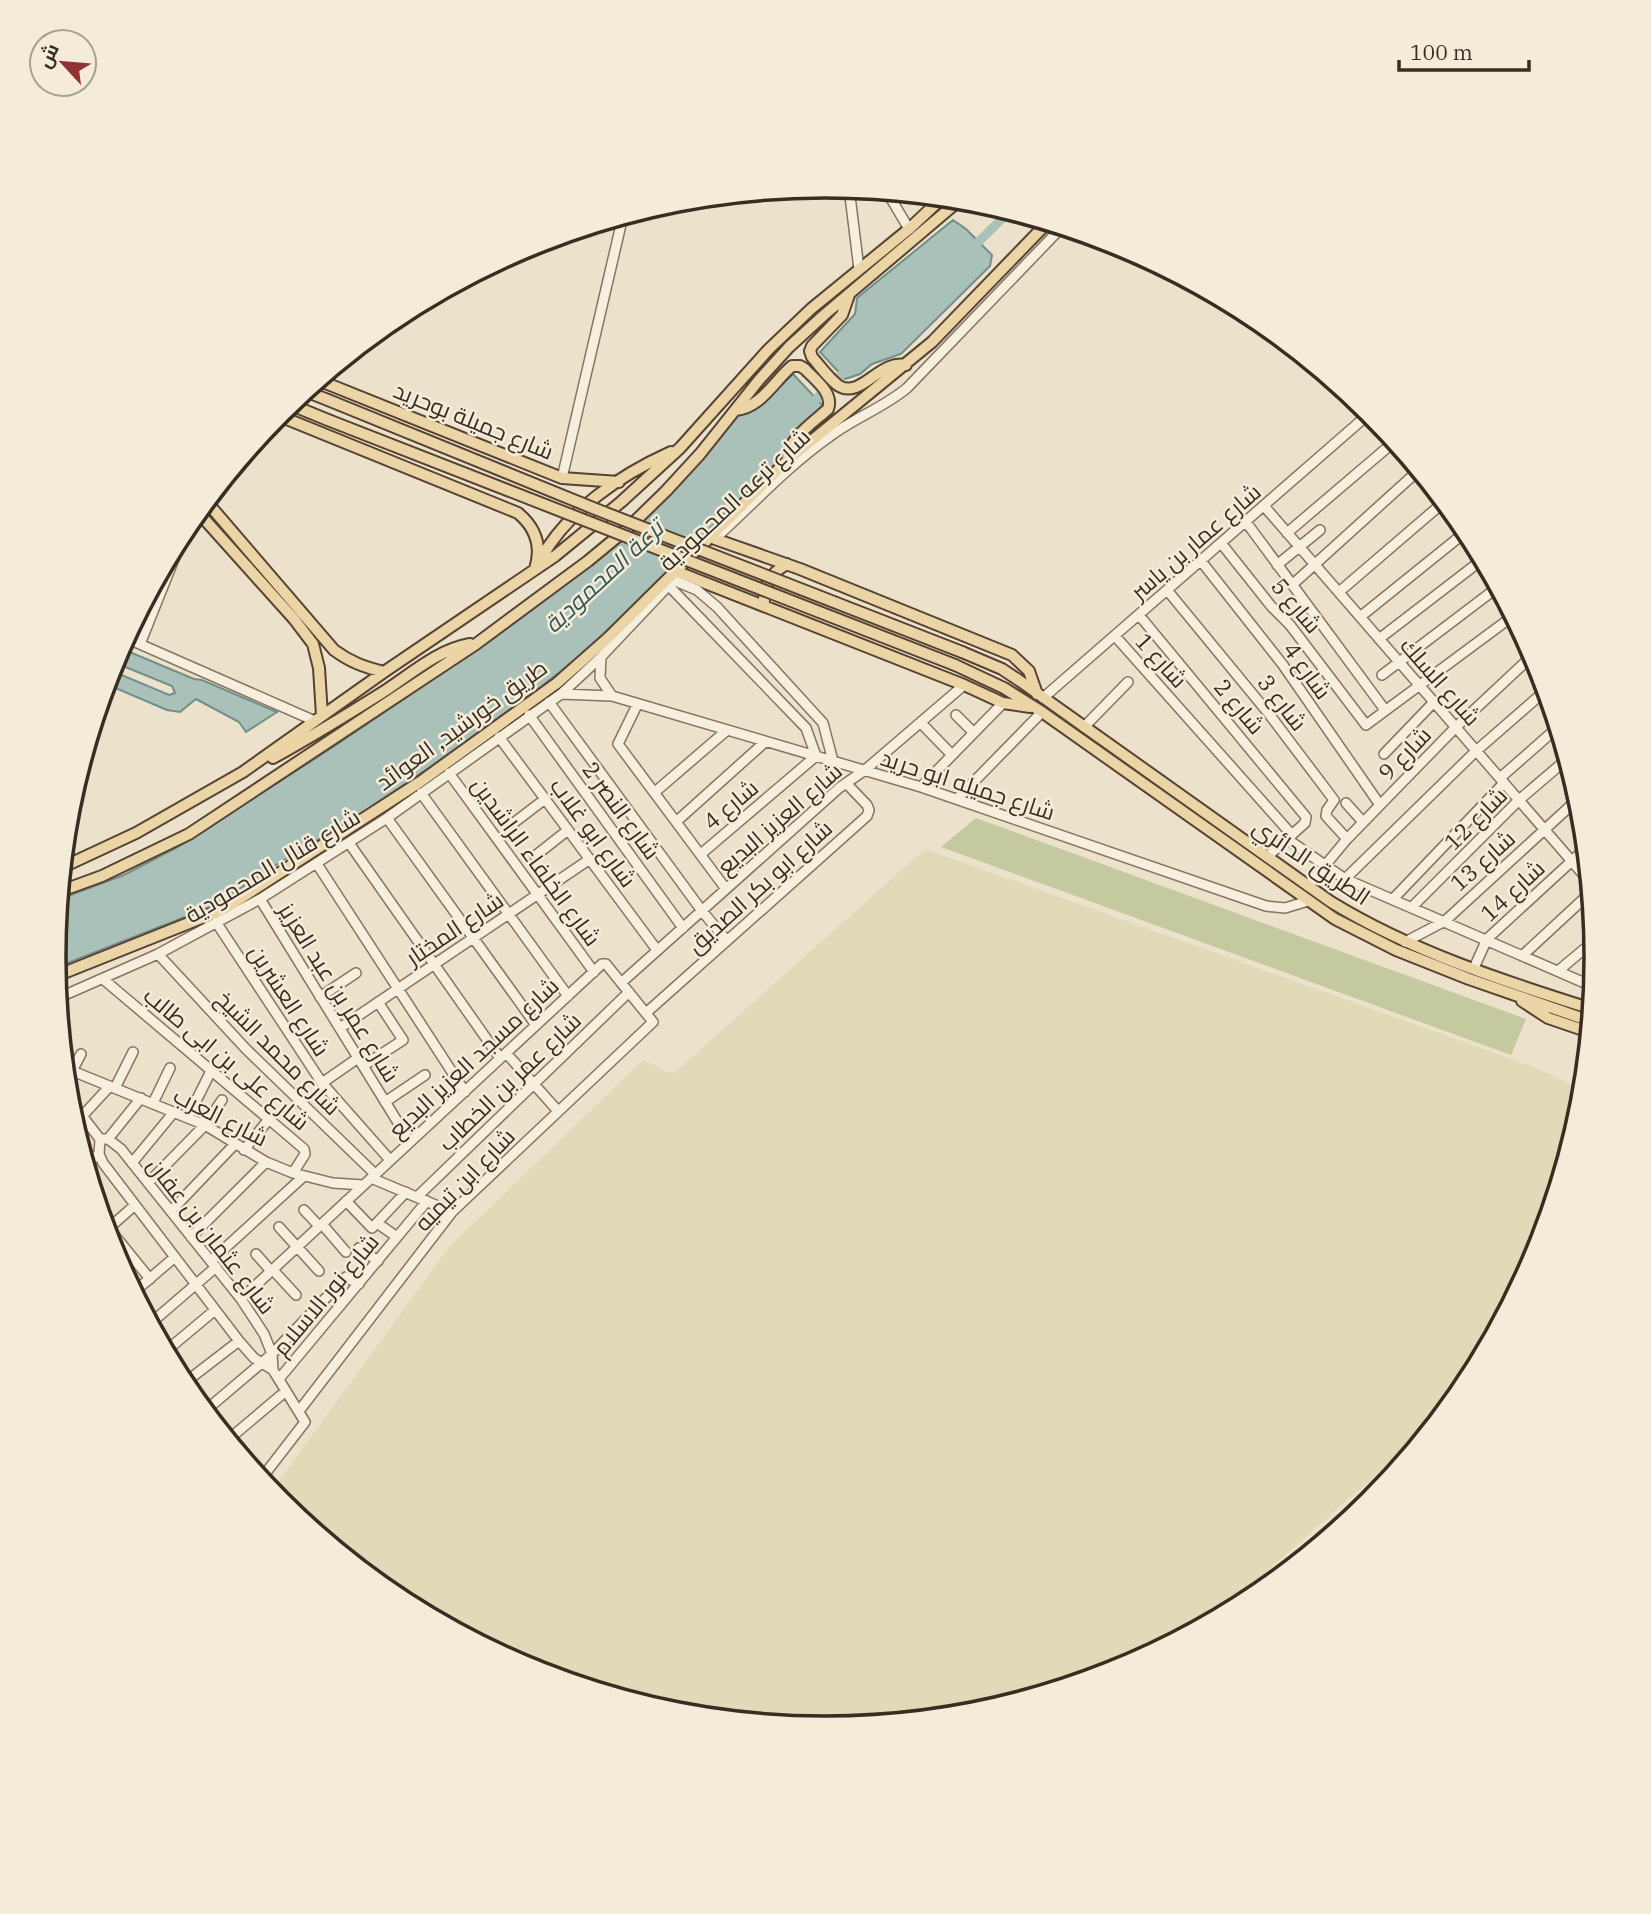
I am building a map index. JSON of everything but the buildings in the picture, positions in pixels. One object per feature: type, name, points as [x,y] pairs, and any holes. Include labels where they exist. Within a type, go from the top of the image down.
[{"type":"main road","points":[[73,863],[136,833],[243,772],[535,569],[597,522],[680,448],[779,340],[934,206]]},
{"type":"main road","points":[[70,888],[102,876],[189,834],[477,644],[588,561],[628,528],[684,472],[789,347],[950,209]]},
{"type":"main road","name":"طريق خورشيد, العوائد","points":[[67,970],[224,909],[420,782],[557,683],[788,460],[932,342],[1041,230]]},
{"type":"main road","points":[[849,295],[842,315],[812,346],[812,357],[838,385],[853,388],[888,366],[906,365]]},
{"type":"main road","points":[[735,410],[755,404],[792,366],[804,369],[829,396],[828,409],[792,442],[788,450],[788,460]]},
{"type":"main road","name":"شارع جميلة بوحريد","points":[[328,384],[562,478],[618,482]]},
{"type":"main road","points":[[316,395],[593,508],[1002,669],[1040,703]]},
{"type":"main road","points":[[301,409],[955,666],[1040,703]]},
{"type":"main road","points":[[289,420],[518,513],[536,536],[538,549],[535,569]]},
{"type":"main road","points":[[535,569],[564,526],[618,482],[680,448]]},
{"type":"main road","points":[[213,509],[334,650],[363,667],[384,672]]},
{"type":"main road","points":[[205,520],[313,644],[319,668],[318,718]]},
{"type":"main road","points":[[715,539],[787,564],[1012,655],[1029,671],[1040,703]]},
{"type":"main road","points":[[764,606],[763,593],[767,581],[775,570],[787,564]]},
{"type":"main road","points":[[674,580],[764,606],[1003,703],[1040,703]]},
{"type":"main road","points":[[313,644],[323,637]]},
{"type":"main road","points":[[243,772],[290,748],[444,652],[477,644]]},
{"type":"main road","name":"الطريق الدائري","points":[[1040,703],[1084,727],[1355,917],[1405,942],[1533,991],[1583,1006]]},
{"type":"main road","name":"الطريق الدائري","points":[[1040,703],[1308,901],[1346,925],[1396,950],[1469,979],[1582,1018]]},
{"type":"main road","points":[[1514,995],[1548,1018],[1581,1029]]},
{"type":"street","points":[[850,199],[859,269]]},
{"type":"street","points":[[893,201],[909,229]]},
{"type":"street","points":[[562,478],[621,227]]},
{"type":"street","name":"شارع ترعه المحمودية","points":[[561,694],[601,657],[715,539],[815,447],[851,422],[886,404],[907,388],[1055,234]]},
{"type":"street","name":"شارع عمار بن ياسر","points":[[957,799],[1040,703],[1362,420]]},
{"type":"street","points":[[1287,533],[1387,448]]},
{"type":"street","points":[[1292,585],[1412,476]]},
{"type":"street","name":"شارع السلك","points":[[1264,506],[1579,869]]},
{"type":"street","points":[[1339,592],[1437,507]]},
{"type":"street","points":[[1246,522],[1385,710],[1506,620]]},
{"type":"street","points":[[1277,565],[1320,530]]},
{"type":"street","points":[[1360,617],[1459,538]]},
{"type":"street","name":"شارع 5","points":[[1221,543],[1271,606],[1290,625],[1363,724],[1368,724],[1385,710]]},
{"type":"street","name":"شارع 4","points":[[1200,561],[1283,665],[1380,805]]},
{"type":"street","points":[[1379,639],[1475,565]]},
{"type":"street","points":[[674,580],[806,728],[816,757]]},
{"type":"street","points":[[674,580],[708,598],[823,723],[833,761]]},
{"type":"street","points":[[140,644],[163,587]]},
{"type":"street","name":"شارع 3","points":[[1167,590],[1269,714],[1333,799],[1326,816],[1347,839]]},
{"type":"street","points":[[1382,675],[1491,592]]},
{"type":"street","name":"شارع 2","points":[[1139,615],[1304,814],[1305,823],[1289,837]]},
{"type":"street","name":"شارع 1","points":[[1115,636],[1289,837],[1324,864],[1345,879],[1445,920],[1583,982]]},
{"type":"street","points":[[135,642],[318,718]]},
{"type":"street","points":[[601,657],[600,678],[612,696]]},
{"type":"street","name":"شارع 9","points":[[1308,886],[1324,864],[1363,822],[1456,727],[1525,662]]},
{"type":"street","points":[[1084,727],[1128,682]]},
{"type":"street","name":"شارع العزيز البديع","points":[[621,983],[846,783],[865,770],[964,685]]},
{"type":"street","name":"شارع جميله ابو حريد","points":[[561,694],[612,696],[921,786],[1266,906],[1285,908],[1308,901]]},
{"type":"street","name":"شارع قنال المحمودية","points":[[67,994],[158,954],[260,899],[387,818],[561,694]]},
{"type":"street","points":[[1345,879],[1476,751],[1538,697]]},
{"type":"street","points":[[549,702],[702,911],[727,941]]},
{"type":"street","points":[[1384,754],[1434,702]]},
{"type":"street","points":[[921,786],[1003,703]]},
{"type":"street","points":[[637,705],[618,744],[726,889]]},
{"type":"street","name":"شارع النصر 2","points":[[529,715],[683,928]]},
{"type":"street","points":[[956,715],[973,732]]},
{"type":"street","points":[[921,723],[951,755]]},
{"type":"street","points":[[655,792],[726,731]]},
{"type":"street","points":[[1393,899],[1502,781],[1551,734]]},
{"type":"street","name":"شارع ابو غلاب","points":[[499,737],[657,950]]},
{"type":"street","points":[[677,821],[765,742]]},
{"type":"street","name":"شارع 4","points":[[701,854],[816,757]]},
{"type":"street","name":"شارع 12","points":[[1412,907],[1519,800],[1560,765]]},
{"type":"street","name":"شارع الخلفاء الراشدين","points":[[449,773],[538,895],[598,968],[606,964],[653,1025]]},
{"type":"street","name":"شارع ابو بكر الصديق","points":[[646,1013],[867,816],[867,805],[846,783]]},
{"type":"street","points":[[421,793],[568,996]]},
{"type":"street","points":[[512,825],[545,799]]},
{"type":"street","points":[[1346,803],[1363,822]]},
{"type":"street","name":"شارع 13","points":[[1405,942],[1445,920],[1569,806]]},
{"type":"street","points":[[387,818],[536,1025]]},
{"type":"street","points":[[535,856],[568,830]]},
{"type":"street","points":[[1267,857],[1289,837]]},
{"type":"street","points":[[349,843],[503,1056],[534,1084],[558,1111]]},
{"type":"street","name":"شارع 14","points":[[1474,968],[1488,939],[1578,856]]},
{"type":"street","name":"شارع المختار","points":[[340,1028],[590,859]]},
{"type":"street","points":[[317,864],[464,1091]]},
{"type":"street","name":"شارع عمر بن عبد العزيز","points":[[260,899],[410,1142]]},
{"type":"street","points":[[1522,956],[1582,900]]},
{"type":"street","name":"شارع العشرين","points":[[216,922],[322,1083],[390,1160]]},
{"type":"street","points":[[1558,971],[1584,949]]},
{"type":"street","name":"شارع محمد الشيخ","points":[[158,954],[246,1049],[373,1176]]},
{"type":"street","name":"شارع مسجد العزيز البديع","points":[[241,1299],[598,968]]},
{"type":"street","points":[[320,997],[356,973]]},
{"type":"street","name":"شارع على بن ابى طالب","points":[[103,979],[212,1069],[305,1151],[293,1173]]},
{"type":"street","name":"شارع عمر بن الخطاب","points":[[417,1197],[629,992]]},
{"type":"street","points":[[322,1083],[403,1040],[378,1002]]},
{"type":"street","name":"شارع ابن تيميه","points":[[299,1411],[452,1212],[653,1025]]},
{"type":"street","points":[[83,1114],[112,1087],[133,1052]]},
{"type":"street","points":[[74,1062],[80,1054]]},
{"type":"street","points":[[153,1104],[170,1068]]},
{"type":"street","points":[[188,1117],[212,1069]]},
{"type":"street","name":"شارع العرب","points":[[76,1073],[188,1117],[266,1162],[293,1173],[333,1183],[363,1185]]},
{"type":"street","points":[[385,1102],[425,1075]]},
{"type":"street","points":[[94,1158],[99,1154],[104,1139],[141,1098]]},
{"type":"street","points":[[148,1183],[205,1125],[222,1100]]},
{"type":"street","points":[[132,1163],[174,1112]]},
{"type":"street","points":[[244,1150],[269,1119]]},
{"type":"street","name":"شارع عثمان بن عفان","points":[[86,1125],[104,1139],[116,1143],[241,1299],[264,1334],[272,1354],[273,1370]]},
{"type":"street","points":[[171,1211],[234,1144]]},
{"type":"street","name":"شارع عثمان بن عفان","points":[[99,1154],[103,1163],[239,1341],[261,1363],[273,1370],[305,1422],[267,1471]]},
{"type":"street","points":[[191,1237],[266,1162]]},
{"type":"street","points":[[158,1316],[195,1284],[304,1176]]},
{"type":"street","points":[[373,1176],[452,1212]]},
{"type":"street","points":[[346,1202],[370,1228],[406,1192]]},
{"type":"street","name":"شارع نور الاسلام","points":[[279,1379],[427,1201]]},
{"type":"street","points":[[114,1219],[135,1205]]},
{"type":"street","points":[[304,1210],[346,1251]]},
{"type":"street","points":[[377,1223],[397,1237]]},
{"type":"street","points":[[279,1227],[318,1271]]},
{"type":"street","points":[[124,1246],[150,1279]]},
{"type":"street","points":[[359,1248],[378,1261]]},
{"type":"street","points":[[256,1254],[296,1295]]},
{"type":"street","points":[[142,1286],[175,1257]]},
{"type":"street","points":[[213,1405],[272,1354],[346,1277],[359,1284]]},
{"type":"street","points":[[173,1345],[215,1310]]},
{"type":"street","points":[[193,1377],[239,1341]]},
{"type":"street","points":[[235,1434],[286,1391]]},
{"type":"shaded area","points":[[925,849],[1539,1069],[1573,1086],[1559,1153],[1527,1247],[1483,1337],[1457,1379],[1395,1458],[1250,1586],[1161,1638],[1069,1676],[1022,1690],[925,1710],[826,1716],[726,1710],[677,1701],[582,1676],[535,1658],[490,1638],[404,1588],[325,1528],[278,1482],[449,1247],[643,1060],[673,1074]]},
{"type":"green space","points":[[976,818],[1526,1019],[1511,1055],[941,847]]},
{"type":"water","points":[[953,220],[992,255],[990,266],[901,354],[872,364],[860,374],[845,379],[820,352],[855,314],[857,298]]},
{"type":"water","points":[[793,374],[823,406],[791,436],[786,443],[782,459],[589,649],[432,766],[218,904],[66,964],[69,896],[124,875],[178,847],[476,650],[613,547],[681,483],[737,415],[755,409]]},
{"type":"water","points":[[131,652],[277,712],[246,732],[239,722],[196,699],[180,712],[167,710],[116,688],[121,675],[169,695],[175,693],[172,686],[124,667]]},
{"type":"waterway","name":"ترعة المحمودية","points":[[971,249],[1001,219]]},
{"type":"waterway","name":"ترعة المحمودية","points":[[808,407],[848,368]]}]
